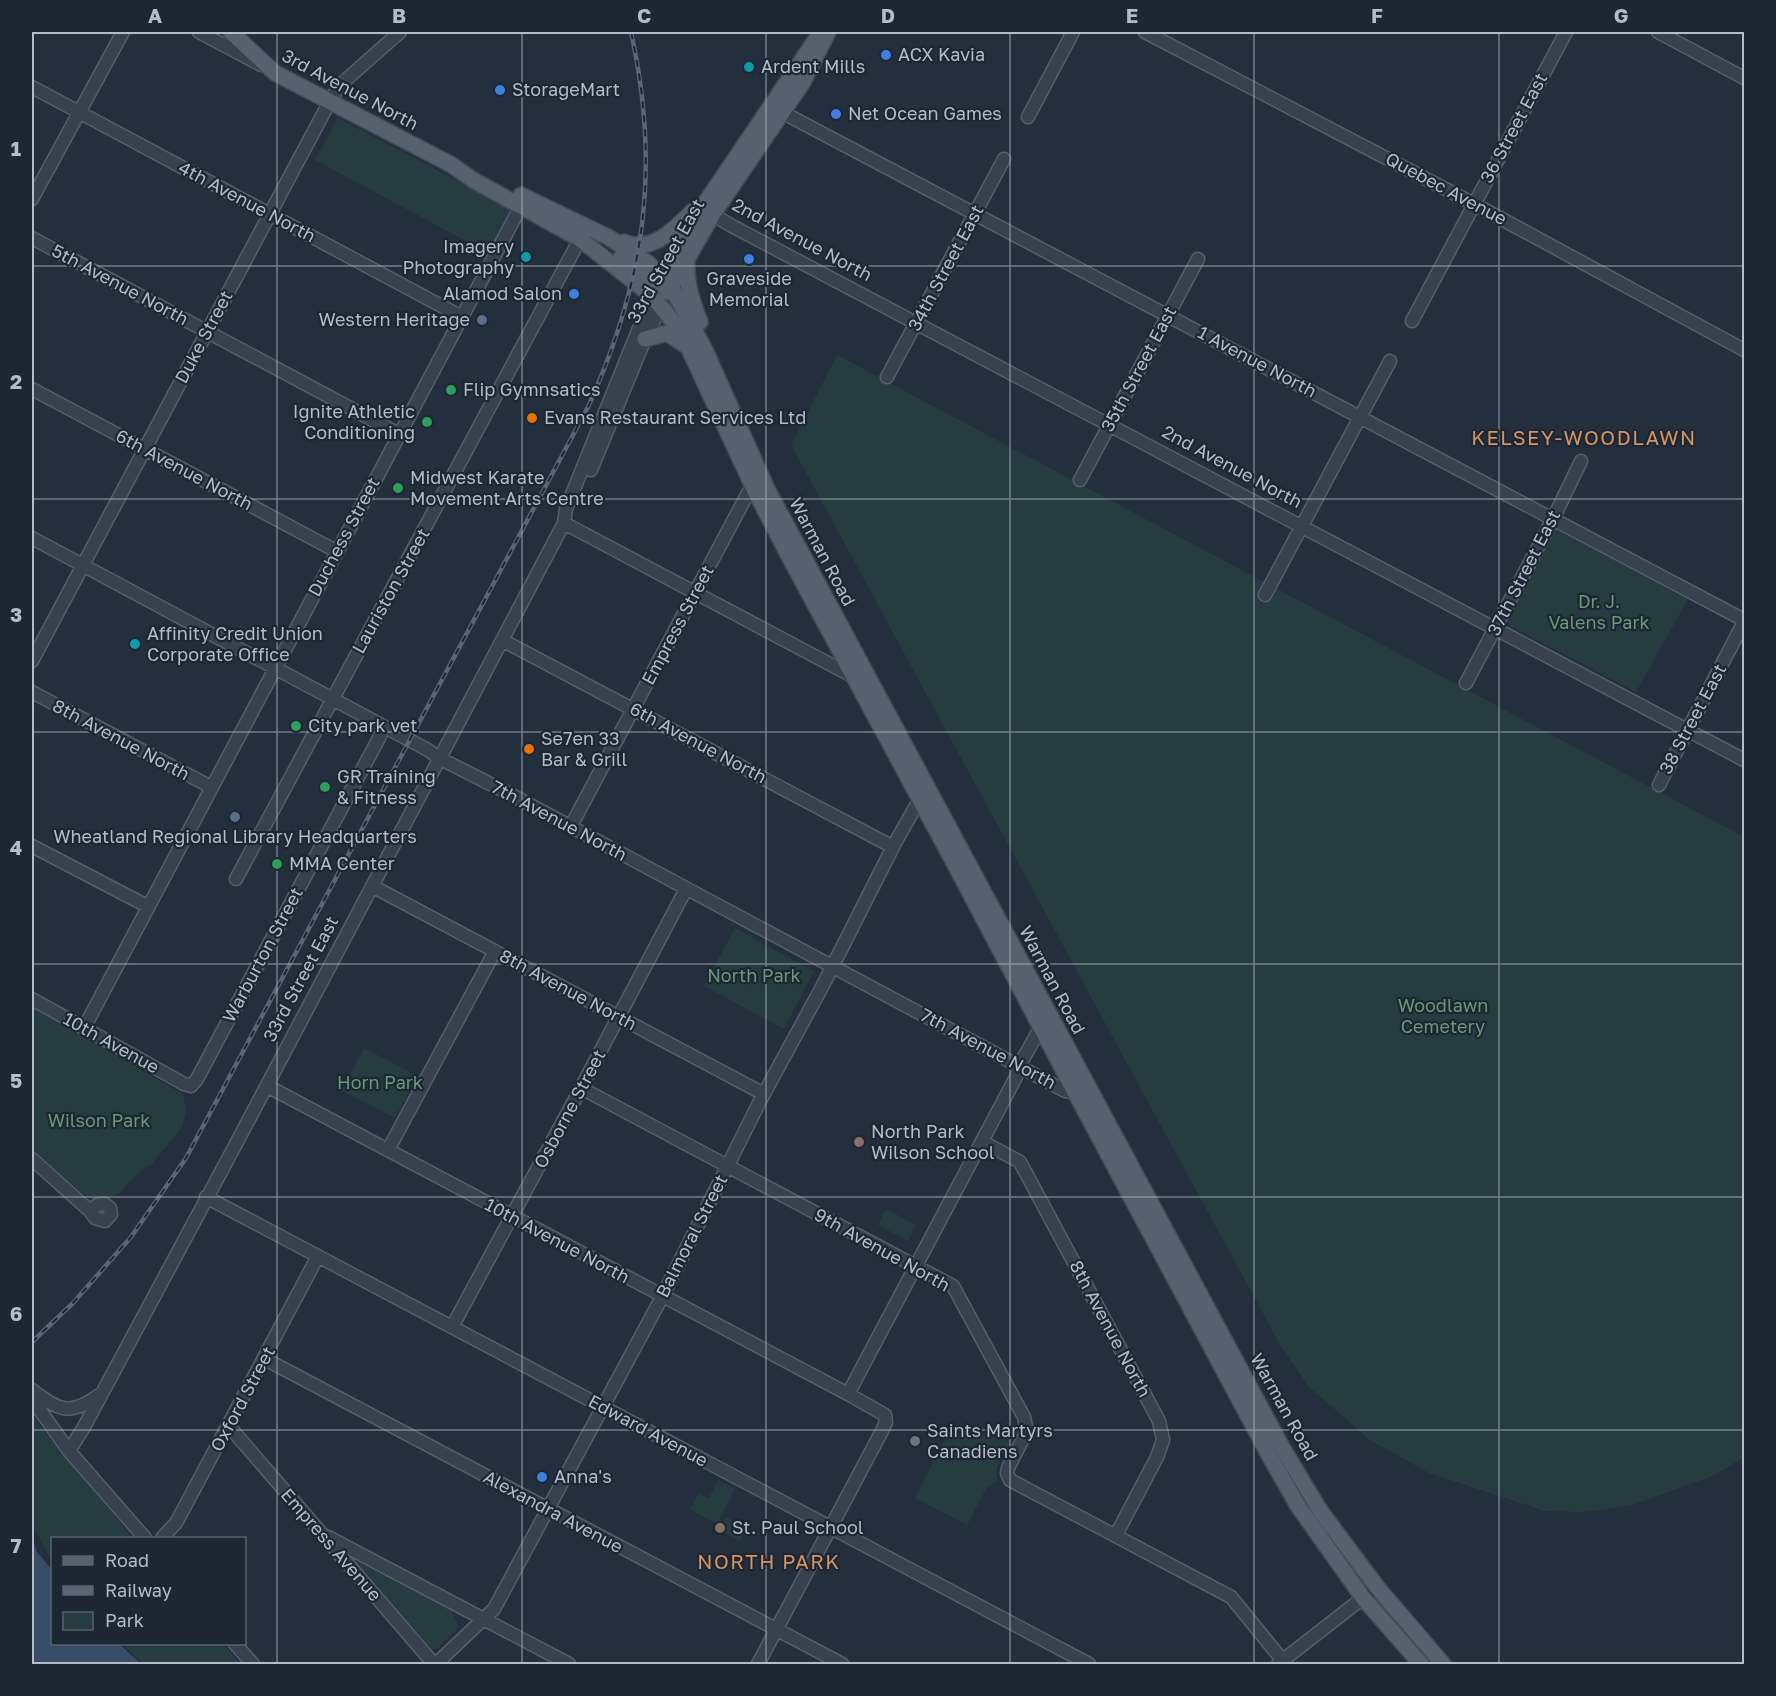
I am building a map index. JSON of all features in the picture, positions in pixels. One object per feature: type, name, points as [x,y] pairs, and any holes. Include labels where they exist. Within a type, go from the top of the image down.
[{"type":"main road","points":[[231,32],[275,73]]},
{"type":"main road","name":"33rd Street East","points":[[661,290],[707,211],[777,109],[821,32]]},
{"type":"main road","name":"33rd Street East","points":[[661,290],[688,256],[707,211],[712,192],[777,109],[803,82],[828,32]]},
{"type":"main road","name":"3rd Avenue North","points":[[275,73],[452,165],[592,227],[639,256],[661,290]]},
{"type":"main road","name":"3rd Avenue North","points":[[452,165],[473,180],[580,239],[661,290]]},
{"type":"main road","points":[[592,227],[628,244],[650,245],[676,227],[712,192]]},
{"type":"main road","points":[[688,256],[686,273],[688,286],[702,328],[710,363]]},
{"type":"main road","name":"Warman Road","points":[[661,290],[674,323],[689,349],[755,491],[854,677],[926,798],[1083,1093],[1269,1455],[1298,1506],[1364,1599],[1421,1665]]},
{"type":"main road","name":"Warman Road","points":[[661,290],[710,363],[767,489],[1043,1032],[1083,1093],[1283,1449],[1321,1512],[1377,1587],[1443,1665]]},
{"type":"main road","points":[[645,339],[667,333],[675,336],[689,349]]},
{"type":"street","points":[[32,199],[123,32]]},
{"type":"street","name":"3rd Avenue North","points":[[199,32],[275,73]]},
{"type":"street","name":"Duke Street","points":[[32,661],[330,101],[340,85],[400,32]]},
{"type":"street","points":[[1028,117],[1073,32]]},
{"type":"street","name":"Quebec Avenue","points":[[1145,32],[1474,204],[1744,350]]},
{"type":"street","name":"36 Street East","points":[[1412,321],[1566,32]]},
{"type":"street","points":[[1658,32],[1744,78]]},
{"type":"street","name":"4th Avenue North","points":[[32,87],[462,317]]},
{"type":"street","name":"1 Avenue North","points":[[777,109],[1744,621]]},
{"type":"street","name":"34th Street East","points":[[887,377],[1004,159]]},
{"type":"street","name":"Duchess Street","points":[[84,1028],[521,206]]},
{"type":"street","name":"2nd Avenue North","points":[[707,211],[1744,760]]},
{"type":"street","name":"5th Avenue North","points":[[32,238],[399,434]]},
{"type":"street","name":"Lauriston Street","points":[[236,879],[580,239]]},
{"type":"street","name":"35th Street East","points":[[1080,480],[1198,259]]},
{"type":"street","name":"33rd Street East","points":[[564,523],[571,517],[645,339],[661,290]]},
{"type":"street","name":"33rd Street East","points":[[69,1451],[267,1086],[564,523],[566,509],[661,290]]},
{"type":"street","points":[[1265,595],[1390,361]]},
{"type":"street","name":"6th Avenue North","points":[[32,389],[336,551]]},
{"type":"street","name":"37th Street East","points":[[1466,683],[1553,519],[1581,461]]},
{"type":"street","name":"Empress Street","points":[[571,826],[748,493],[755,491]]},
{"type":"street","points":[[564,523],[696,591],[854,677]]},
{"type":"street","name":"7th Avenue North","points":[[32,538],[428,750],[439,758],[571,826],[1019,1066],[1083,1093]]},
{"type":"street","name":"38 Street East","points":[[1659,785],[1744,621]]},
{"type":"street","name":"6th Avenue North","points":[[502,640],[893,848]]},
{"type":"street","name":"8th Avenue North","points":[[32,692],[211,787]]},
{"type":"street","name":"Warburton Street","points":[[191,1086],[384,727]]},
{"type":"street","name":"Balmoral Street","points":[[435,1665],[494,1609],[662,1297],[764,1094],[893,848],[916,806],[926,798]]},
{"type":"street","points":[[32,846],[147,906]]},
{"type":"street","name":"8th Avenue North","points":[[372,886],[764,1094]]},
{"type":"street","name":"Osborne Street","points":[[452,1328],[686,889]]},
{"type":"street","points":[[388,1150],[495,951]]},
{"type":"street","name":"10th Avenue","points":[[32,999],[191,1086]]},
{"type":"street","points":[[848,1394],[983,1142],[1016,1077],[1019,1066],[1037,1034],[1043,1032]]},
{"type":"street","name":"10th Avenue North","points":[[267,1086],[885,1415],[886,1422],[830,1528]]},
{"type":"street","name":"9th Avenue North","points":[[581,1088],[953,1286],[1024,1417],[1027,1431],[1008,1468],[1007,1473],[1010,1480],[1231,1597],[1281,1663]]},
{"type":"street","name":"8th Avenue North","points":[[983,1142],[1020,1162],[1159,1421],[1163,1440],[1157,1457],[1116,1535]]},
{"type":"street","points":[[32,1159],[90,1211]]},
{"type":"street","name":"Edward Avenue","points":[[206,1197],[1089,1665]]},
{"type":"street","name":"Oxford Street","points":[[164,1537],[176,1523],[318,1256]]},
{"type":"street","name":"Alexandra Avenue","points":[[265,1359],[842,1665]]},
{"type":"street","points":[[32,1390],[67,1410],[88,1403],[102,1393]]},
{"type":"street","points":[[32,1398],[69,1451],[143,1537]]},
{"type":"street","name":"Empress Avenue","points":[[228,1425],[435,1665]]},
{"type":"street","points":[[758,1665],[830,1528]]},
{"type":"street","points":[[321,1534],[569,1665]]},
{"type":"street","points":[[1281,1663],[1377,1587]]},
{"type":"street","points":[[236,1645],[254,1665]]},
{"type":"green space","points":[[338,118],[515,211],[492,255],[315,160]]},
{"type":"green space","name":"Woodlawn Cemetery","points":[[837,355],[1744,837],[1744,1457],[1715,1475],[1630,1506],[1581,1512],[1545,1511],[1429,1473],[1370,1440],[1308,1386],[1279,1343],[791,445]]},
{"type":"green space","name":"Dr. J. Valens Park","points":[[1555,530],[1688,599],[1636,692],[1509,625],[1508,619]]},
{"type":"green space","name":"North Park","points":[[735,928],[814,971],[784,1029],[704,986]]},
{"type":"green space","name":"Wilson Park","points":[[32,1006],[181,1093],[184,1098],[186,1112],[182,1127],[153,1163],[135,1176],[120,1193],[108,1198],[89,1198],[32,1150]]},
{"type":"green space","name":"Horn Park","points":[[364,1048],[418,1076],[395,1118],[341,1090]]},
{"type":"green space","points":[[886,1209],[916,1225],[908,1241],[878,1225]]},
{"type":"green space","points":[[32,1415],[132,1537],[51,1537],[51,1560],[32,1523]]},
{"type":"green space","points":[[952,1426],[1011,1441],[997,1467],[997,1480],[986,1489],[967,1525],[915,1498]]},
{"type":"green space","points":[[718,1480],[735,1489],[717,1524],[690,1510],[698,1494],[709,1498]]},
{"type":"green space","points":[[726,1517],[747,1528],[740,1541],[719,1530]]},
{"type":"green space","points":[[361,1563],[451,1610],[459,1627],[437,1649],[432,1649],[358,1564]]},
{"type":"green space","points":[[123,1645],[224,1645],[241,1664],[143,1664]]},
{"type":"water","points":[[32,1538],[37,1552],[51,1569],[51,1645],[120,1645],[141,1664],[32,1664]]},
{"type":"railway","points":[[32,1342],[73,1303],[131,1237],[186,1158],[588,407],[623,314],[635,269],[642,223],[646,177],[645,130],[640,82],[631,32]]},
{"type":"place","name":"ACX Kavia","points":[[886,55]]},
{"type":"place","name":"Ardent Mills","points":[[749,67]]},
{"type":"place","name":"StorageMart","points":[[500,90]]},
{"type":"place","name":"Net Ocean Games","points":[[836,114]]},
{"type":"place","name":"Imagery Photography","points":[[526,257]]},
{"type":"place","name":"Graveside Memorial","points":[[749,259]]},
{"type":"place","name":"Alamod Salon","points":[[574,294]]},
{"type":"place","name":"Western Heritage","points":[[482,320]]},
{"type":"place","name":"Flip Gymnsatics","points":[[451,390]]},
{"type":"place","name":"Evans Restaurant Services Ltd","points":[[532,418]]},
{"type":"place","name":"Ignite Athletic Conditioning","points":[[427,422]]},
{"type":"place","name":"Midwest Karate Movement Arts Centre","points":[[398,488]]},
{"type":"place","name":"Affinity Credit Union Corporate Office","points":[[135,644]]},
{"type":"place","name":"City park vet","points":[[296,726]]},
{"type":"place","name":"Se7en 33 Bar & Grill","points":[[529,749]]},
{"type":"place","name":"GR Training & Fitness","points":[[325,787]]},
{"type":"place","name":"Wheatland Regional Library Headquarters","points":[[235,817]]},
{"type":"place","name":"MMA Center","points":[[277,864]]},
{"type":"place","name":"North Park Wilson School","points":[[859,1142]]},
{"type":"place","name":"Saints Martyrs Canadiens","points":[[915,1441]]},
{"type":"place","name":"Anna's","points":[[542,1477]]},
{"type":"place","name":"St. Paul School","points":[[720,1528]]},
{"type":"district","name":"KELSEY-WOODLAWN","points":[[1584,438]]},
{"type":"district","name":"NORTH PARK","points":[[769,1562]]}]
